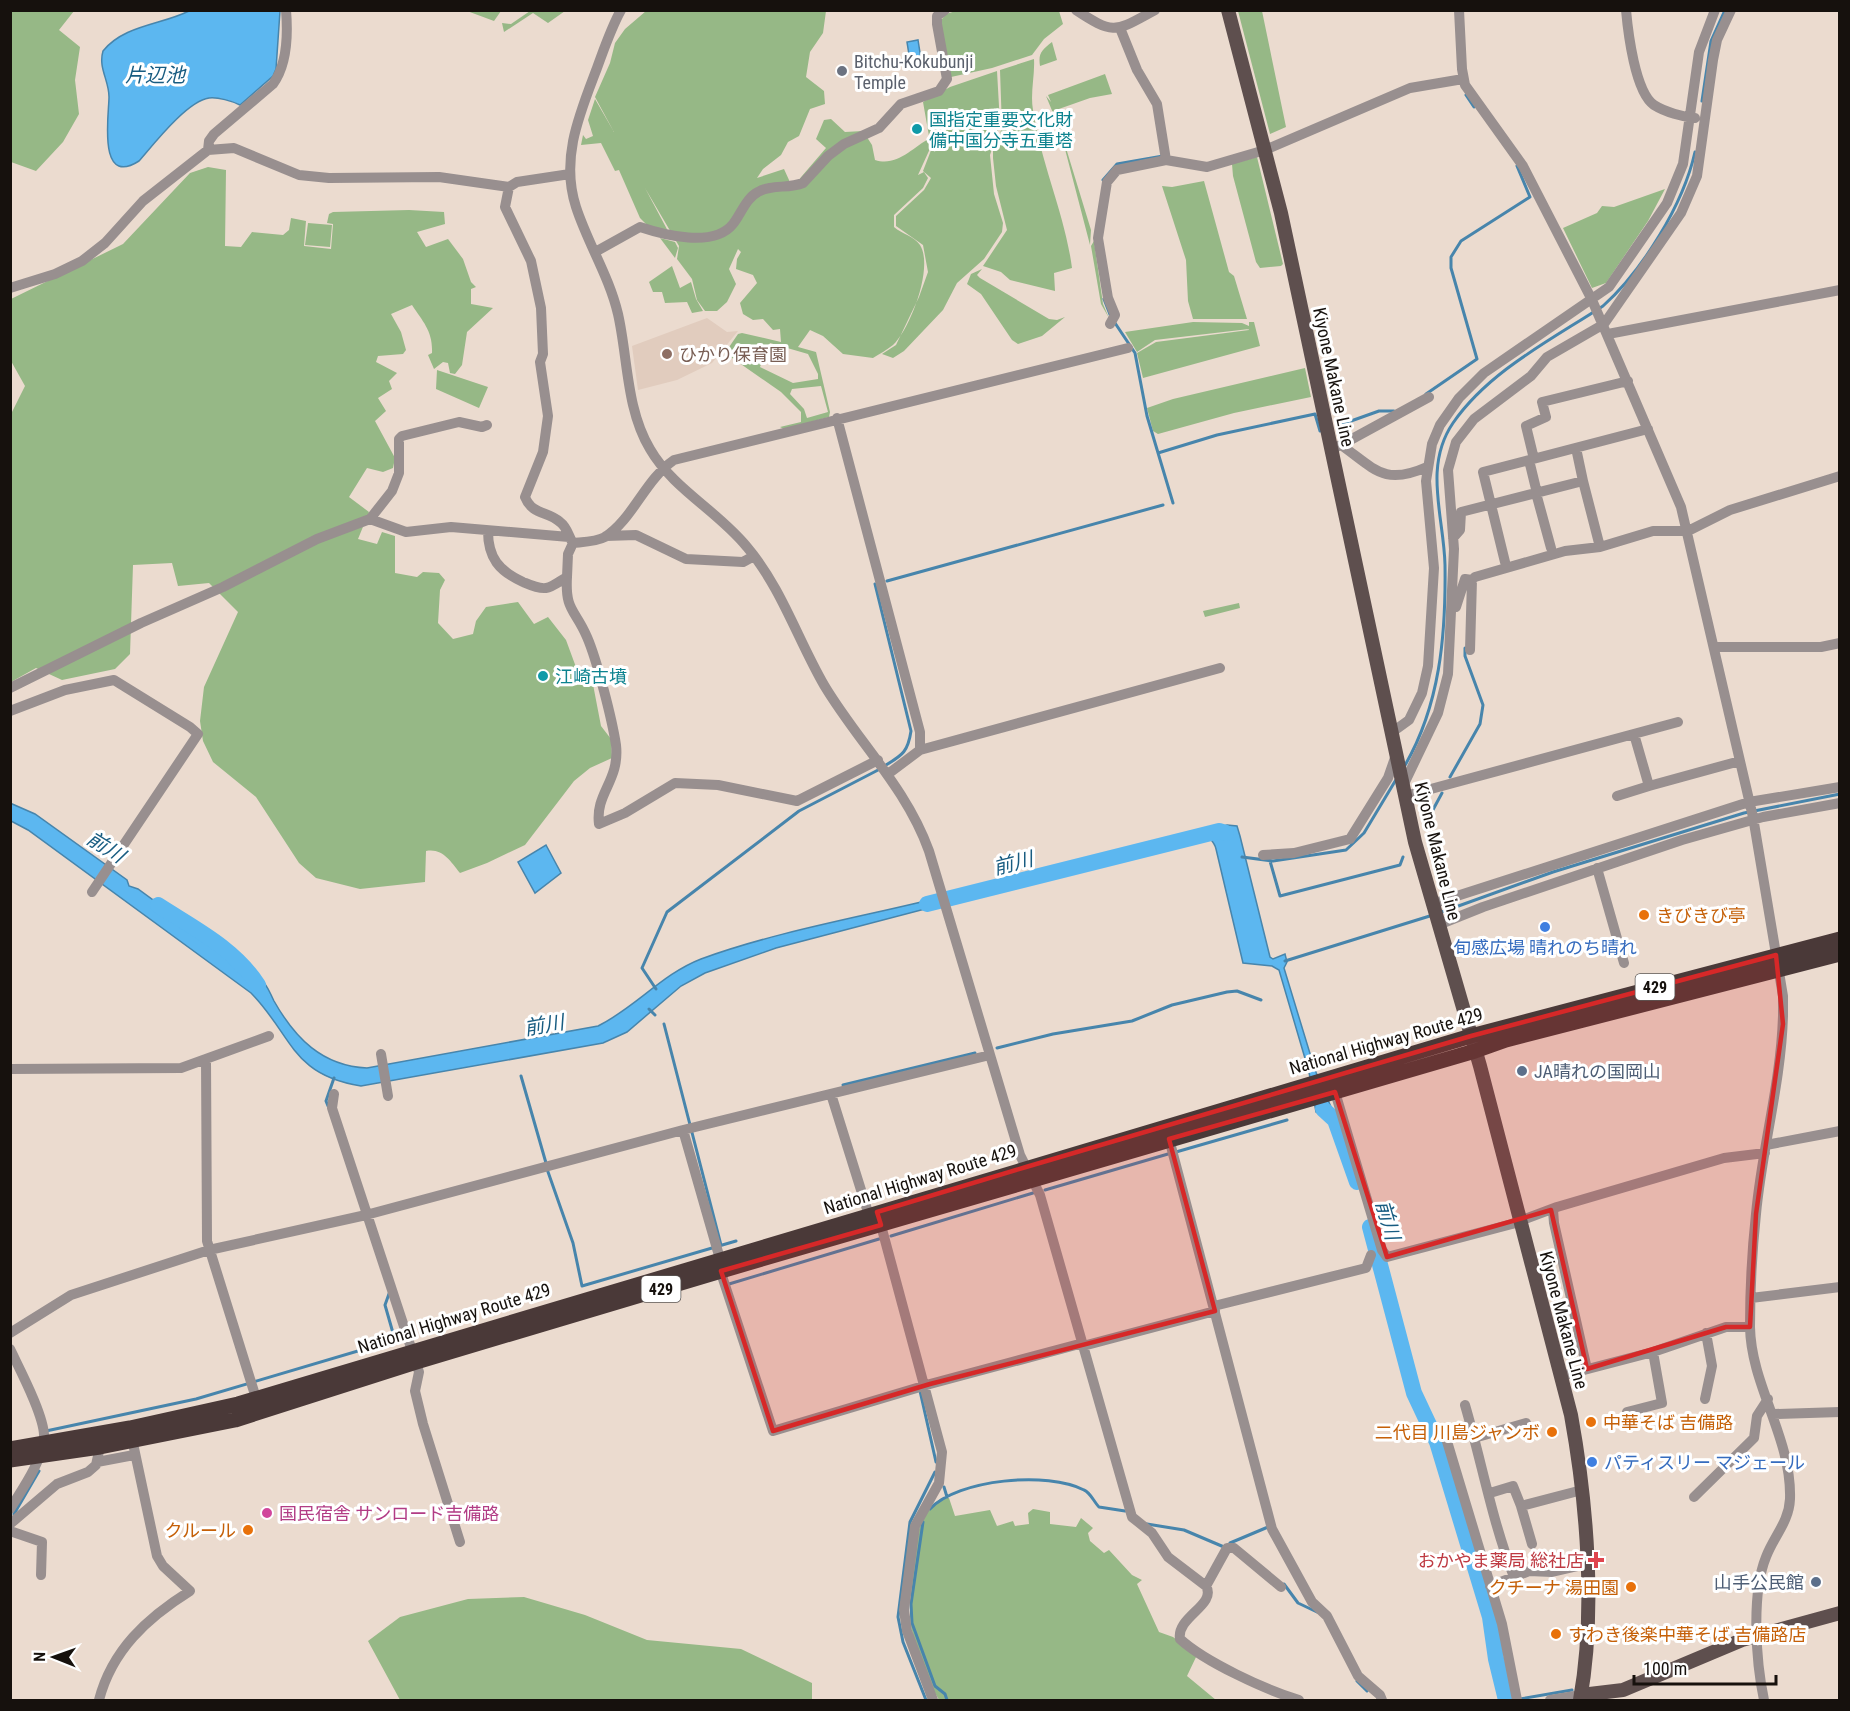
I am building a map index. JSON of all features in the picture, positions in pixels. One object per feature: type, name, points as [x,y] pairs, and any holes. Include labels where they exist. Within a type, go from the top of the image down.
[{"type":"highway","name":"National Highway Route 429","points":[[10,1449],[39,1451],[99,1448],[235,1420],[414,1357],[719,1256],[875,1220],[1305,1093],[1475,1051],[1777,962],[1839,939]]},
{"type":"highway","name":"National Highway Route 429","points":[[1331,1088],[1471,1036],[1777,962],[1839,954]]},
{"type":"highway","name":"National Highway Route 429","points":[[132,1441],[253,1388],[414,1357]]},
{"type":"highway","name":"National Highway Route 429","points":[[10,1460],[39,1451]]},
{"type":"main road","name":"Kiyone Makane Line","points":[[1228,10],[1265,150],[1336,447],[1414,842],[1471,1036],[1518,1221],[1562,1376],[1582,1490],[1587,1564],[1580,1698]]},
{"type":"main road","points":[[1580,1698],[1623,1690],[1703,1654],[1756,1635],[1839,1613]]},
{"type":"street","points":[[208,150],[208,141],[214,134],[273,84],[279,75],[283,63],[286,10]]},
{"type":"street","points":[[621,10],[576,126],[571,151],[570,174],[577,210],[614,296],[639,426],[650,450],[663,468],[729,527],[754,556],[825,686],[883,767],[917,820],[948,914],[1020,1155],[1030,1173],[1083,1345],[1132,1517],[1152,1533],[1168,1557],[1206,1586],[1209,1593],[1208,1599],[1186,1619],[1179,1633],[1180,1639],[1267,1688],[1299,1701]]},
{"type":"street","points":[[595,252],[640,227],[685,239],[700,238],[727,230],[749,198],[757,192],[768,187],[803,183],[828,156],[844,144],[879,128],[901,104],[939,91],[947,79],[936,24],[937,16],[945,10]]},
{"type":"street","points":[[1077,10],[1101,26],[1120,28],[1155,10]]},
{"type":"street","points":[[1459,10],[1463,79],[1470,95],[1523,166],[1594,303],[1681,507],[1752,811],[1783,996],[1783,1031],[1756,1214],[1750,1327],[1759,1372],[1774,1414],[1786,1466],[1790,1502],[1784,1527],[1765,1559],[1756,1635],[1764,1701]]},
{"type":"street","points":[[1626,10],[1630,52],[1649,100],[1663,109],[1699,118]]},
{"type":"street","points":[[1604,325],[1649,262],[1688,200],[1700,163],[1699,52],[1714,10]]},
{"type":"street","points":[[1404,787],[1442,700],[1448,674],[1427,499],[1427,467],[1432,444],[1440,425],[1471,385],[1507,355],[1594,303],[1617,278],[1667,203],[1699,118],[1717,40],[1731,10]]},
{"type":"street","points":[[1120,28],[1137,70],[1157,104],[1165,157]]},
{"type":"street","points":[[1112,321],[1098,238],[1107,182],[1117,170],[1165,157],[1207,167],[1265,150],[1410,88],[1463,79]]},
{"type":"street","points":[[10,288],[55,274],[82,261],[105,243],[143,201],[208,150],[234,148],[276,167],[309,176],[439,177],[509,187],[517,182],[570,174]]},
{"type":"street","points":[[509,187],[505,207],[531,261],[541,308],[543,354],[540,362],[548,408],[543,452],[525,497],[529,506],[534,510],[558,519],[564,525],[571,540],[568,554],[568,605],[588,638],[615,741],[615,773],[597,810],[599,824],[625,813],[675,783],[718,785],[797,801],[920,750],[1221,668]]},
{"type":"street","points":[[1453,612],[1453,538],[1448,470],[1450,455],[1463,430],[1531,376],[1548,357],[1604,325],[1839,290]]},
{"type":"street","points":[[606,536],[630,511],[663,468],[674,460],[1128,348]]},
{"type":"street","points":[[1551,548],[1536,493],[1526,426],[1546,417],[1542,402],[1628,381]]},
{"type":"street","points":[[1336,447],[1429,397]]},
{"type":"street","points":[[837,418],[920,732],[920,750]]},
{"type":"street","points":[[10,688],[141,622],[223,587],[317,538],[370,519],[392,491],[399,472],[399,439],[402,436],[459,422],[482,427],[487,425]]},
{"type":"street","points":[[1505,562],[1483,472],[1648,429]]},
{"type":"street","points":[[1336,447],[1385,475],[1403,476],[1427,467]]},
{"type":"street","points":[[1576,448],[1599,545]]},
{"type":"street","points":[[1391,733],[1409,720],[1422,693],[1428,666],[1442,627],[1458,604],[1465,579],[1470,580],[1565,551],[1653,531],[1688,531],[1730,510],[1839,476]]},
{"type":"street","points":[[1453,538],[1460,530],[1461,512],[1583,481]]},
{"type":"street","points":[[370,519],[406,532],[451,527],[571,540],[636,535],[686,559],[743,561],[754,556]]},
{"type":"street","points":[[488,531],[490,552],[501,570],[511,577],[530,586],[547,588],[567,577]]},
{"type":"street","points":[[1470,580],[1470,650]]},
{"type":"street","points":[[1714,647],[1821,647],[1839,643]]},
{"type":"street","points":[[10,711],[65,690],[114,680],[198,734],[93,891]]},
{"type":"street","points":[[1404,787],[1678,722]]},
{"type":"street","points":[[1634,734],[1649,786]]},
{"type":"street","points":[[1263,855],[1294,853],[1350,839],[1388,778],[1396,757]]},
{"type":"street","points":[[1617,796],[1740,761]]},
{"type":"street","points":[[1435,914],[1752,811],[1839,787]]},
{"type":"street","points":[[1435,914],[1597,868],[1752,811],[1839,803]]},
{"type":"street","points":[[1597,868],[1624,963]]},
{"type":"street","points":[[10,1069],[181,1068],[269,1036]]},
{"type":"street","points":[[10,1333],[71,1295],[209,1250],[365,1215],[688,1129],[990,1054]]},
{"type":"street","points":[[381,1055],[388,1094]]},
{"type":"street","points":[[206,1059],[209,1250],[253,1388]]},
{"type":"street","points":[[1331,1088],[1382,1250],[1387,1257],[1518,1221],[1724,1158],[1839,1131]]},
{"type":"street","points":[[334,1094],[332,1108],[365,1215],[419,1372],[415,1391],[460,1542]]},
{"type":"street","points":[[831,1094],[875,1220],[942,1452],[942,1475],[915,1526],[904,1621],[933,1701]]},
{"type":"street","points":[[688,1129],[719,1256],[773,1431],[924,1386],[1366,1268],[1371,1255]]},
{"type":"street","points":[[1168,1133],[1271,1526],[1312,1602],[1327,1616],[1358,1676],[1380,1695],[1382,1701]]},
{"type":"street","points":[[1553,1210],[1587,1369]]},
{"type":"street","points":[[1751,1298],[1839,1287]]},
{"type":"street","points":[[1562,1376],[1653,1352],[1726,1327],[1750,1327]]},
{"type":"street","points":[[1705,1399],[1712,1366],[1706,1333]]},
{"type":"street","points":[[10,1349],[34,1402],[44,1436],[31,1475],[10,1509]]},
{"type":"street","points":[[1628,1412],[1662,1403],[1653,1352]]},
{"type":"street","points":[[1694,1497],[1754,1438],[1755,1422],[1768,1399]]},
{"type":"street","points":[[1465,1405],[1490,1493],[1499,1539],[1514,1577]]},
{"type":"street","points":[[1774,1414],[1839,1412]]},
{"type":"street","points":[[1474,1438],[1526,1423]]},
{"type":"street","points":[[1446,1438],[1502,1624],[1517,1699]]},
{"type":"street","points":[[99,1701],[106,1676],[128,1643],[164,1608],[190,1592],[156,1556],[132,1441]]},
{"type":"street","points":[[10,1524],[57,1484],[88,1472],[99,1448]]},
{"type":"street","points":[[1490,1493],[1513,1486],[1532,1544]]},
{"type":"street","points":[[1521,1506],[1582,1490]]},
{"type":"street","points":[[10,1531],[42,1542],[41,1575]]},
{"type":"street","points":[[1206,1586],[1227,1548],[1234,1548],[1281,1587]]},
{"type":"street","points":[[1490,1586],[1529,1571],[1552,1572],[1587,1564]]},
{"type":"street","points":[[1550,1701],[1580,1698]]},
{"type":"highlighted area","points":[[1776,955],[1783,1024],[1756,1214],[1750,1327],[1726,1327],[1587,1369],[1551,1210],[1387,1257],[1335,1092],[1169,1139],[1215,1311],[930,1384],[773,1431],[721,1271],[881,1225],[877,1212],[1026,1167],[1471,1036]]},
{"type":"shaded area","points":[[707,318],[727,332],[738,331],[712,363],[677,380],[638,390],[632,346]]},
{"type":"green space","points":[[11,10],[74,11],[59,30],[80,47],[75,80],[79,114],[63,142],[36,171],[11,162]]},
{"type":"green space","points":[[501,10],[494,21],[467,11]]},
{"type":"green space","points":[[959,10],[1059,11],[1063,24],[1044,39],[1032,55],[992,68],[951,77],[939,23],[946,14]]},
{"type":"green space","points":[[530,11],[565,11],[548,23],[533,13],[504,32],[502,23],[511,24]]},
{"type":"green space","points":[[646,11],[826,11],[823,33],[810,52],[806,77],[824,91],[825,104],[810,109],[799,136],[788,142],[781,155],[763,169],[757,178],[784,169],[790,190],[826,148],[816,139],[824,120],[831,119],[845,132],[863,131],[872,145],[875,160],[897,159],[930,138],[933,142],[918,175],[924,172],[928,178],[923,188],[894,215],[894,227],[917,242],[924,255],[922,282],[918,297],[900,337],[893,345],[873,358],[843,354],[823,336],[810,330],[798,347],[816,352],[830,412],[829,417],[784,429],[780,427],[801,422],[801,412],[781,392],[725,353],[738,334],[742,333],[781,342],[780,329],[773,330],[763,319],[753,320],[743,314],[740,303],[757,283],[753,275],[736,269],[737,259],[741,252],[738,249],[729,269],[736,284],[727,302],[717,311],[705,311],[697,300],[692,279],[677,259],[679,246],[645,188],[669,233],[649,227],[640,218],[619,170],[615,171],[601,143],[581,145],[583,135],[586,139],[593,136],[588,120],[595,99],[614,132],[595,97],[610,63],[615,43],[625,29]],"holes":[[[770,343],[808,354],[818,374],[818,379],[793,383],[760,367]],[[821,386],[828,412],[807,418],[804,409],[790,394],[792,389]]]},
{"type":"green space","points":[[1238,11],[1262,11],[1286,127],[1270,134]]},
{"type":"green space","points":[[1052,42],[1057,60],[1040,66],[1042,52]]},
{"type":"green space","points":[[1034,59],[1033,110],[1041,150],[1069,248],[1072,268],[1054,273],[1055,291],[1010,280],[1001,272],[983,266],[1007,230],[996,186],[993,158],[993,151],[1002,128],[1000,70]]},
{"type":"green space","points":[[997,71],[1000,124],[990,155],[994,194],[1003,223],[1002,232],[984,259],[957,283],[943,310],[904,351],[893,358],[882,354],[896,345],[928,272],[923,245],[896,226],[896,216],[924,190],[931,178],[923,171],[935,140],[929,136],[923,102],[950,87]]},
{"type":"green space","points":[[1105,74],[1112,94],[1090,98],[1056,110],[1091,230],[1090,245],[1060,130],[1046,96],[1051,102],[1048,95]]},
{"type":"green space","points":[[1257,157],[1283,264],[1281,266],[1260,268],[1256,262],[1233,176],[1232,164]]},
{"type":"green space","points":[[208,167],[226,170],[225,246],[241,247],[252,232],[283,235],[289,230],[291,218],[306,221],[304,246],[331,249],[333,224],[327,223],[329,214],[333,212],[409,210],[444,212],[445,224],[417,232],[426,247],[448,239],[463,259],[471,282],[476,287],[471,289],[471,304],[493,308],[467,332],[462,365],[455,374],[450,373],[448,363],[443,362],[434,369],[428,355],[432,353],[429,333],[412,305],[391,314],[401,332],[406,350],[403,354],[378,356],[376,362],[397,373],[389,381],[392,389],[378,398],[386,411],[375,421],[395,458],[393,468],[383,472],[367,468],[349,497],[369,512],[358,539],[377,544],[382,532],[395,536],[395,573],[417,577],[423,572],[439,573],[445,580],[440,590],[438,623],[453,639],[473,634],[476,621],[486,607],[518,602],[534,624],[548,617],[566,640],[580,678],[591,674],[601,726],[611,739],[612,758],[590,768],[574,781],[525,845],[487,863],[460,873],[442,853],[426,851],[425,882],[360,889],[316,878],[299,863],[256,797],[213,762],[203,741],[200,721],[204,687],[238,612],[209,583],[178,586],[172,563],[133,565],[130,654],[115,669],[62,680],[36,668],[11,682],[12,412],[25,386],[11,361],[11,299],[123,244],[190,173]]},
{"type":"green space","points":[[1204,181],[1229,272],[1234,276],[1247,319],[1193,319],[1188,301],[1186,260],[1162,186],[1172,187]]},
{"type":"green space","points":[[1665,189],[1648,221],[1606,283],[1592,288],[1563,228],[1597,213],[1602,206],[1614,207]]},
{"type":"green space","points":[[308,223],[332,225],[330,247],[305,245]]},
{"type":"green space","points":[[660,238],[675,242],[678,248],[675,258]]},
{"type":"green space","points":[[1094,241],[1103,304],[1109,318],[1101,304],[1091,246]]},
{"type":"green space","points":[[672,266],[680,288],[691,282],[696,299],[703,311],[692,313],[687,302],[665,303],[662,292],[653,292],[649,282]]},
{"type":"green space","points":[[982,269],[977,275],[980,278],[1049,319],[1057,320],[1065,317],[1042,336],[1018,344],[1012,340],[981,294],[967,284],[971,274]]},
{"type":"green space","points":[[1193,322],[1242,323],[1249,326],[1249,329],[1155,340],[1137,352],[1125,332]]},
{"type":"green space","points":[[1249,322],[1254,322],[1260,346],[1143,378],[1137,353],[1156,342],[1249,330]]},
{"type":"green space","points":[[1305,368],[1311,397],[1234,413],[1158,434],[1153,431],[1147,408],[1173,399]]},
{"type":"green space","points":[[437,370],[488,387],[479,408],[436,389]]},
{"type":"green space","points":[[1239,603],[1240,608],[1205,617],[1203,611]]},
{"type":"green space","points":[[944,1497],[949,1498],[955,1516],[990,1510],[997,1526],[1013,1521],[1015,1526],[1029,1524],[1028,1513],[1033,1509],[1050,1512],[1050,1524],[1076,1527],[1081,1518],[1093,1528],[1088,1533],[1090,1541],[1104,1553],[1109,1550],[1132,1575],[1142,1580],[1137,1584],[1159,1632],[1173,1637],[1197,1655],[1187,1676],[1216,1700],[939,1700],[926,1674],[916,1645],[911,1626],[910,1605],[919,1528],[929,1509]]},
{"type":"green space","points":[[524,1597],[585,1615],[647,1640],[741,1649],[812,1683],[812,1700],[400,1700],[368,1641],[400,1617],[468,1599]]},
{"type":"water","name":"片辺池","points":[[189,11],[280,11],[276,69],[273,76],[240,105],[217,98],[200,101],[181,115],[139,161],[126,167],[117,165],[111,157],[108,145],[109,97],[102,63],[103,51],[121,36]]},
{"type":"water","points":[[918,40],[921,59],[910,61],[907,42]]},
{"type":"water","points":[[10,803],[35,814],[127,880],[129,886],[138,889],[260,978],[291,1027],[312,1048],[336,1062],[367,1068],[598,1026],[674,973],[701,959],[791,932],[946,896],[948,903],[776,948],[705,973],[681,986],[627,1032],[603,1043],[361,1086],[338,1081],[320,1073],[307,1063],[295,1052],[251,993],[28,830],[11,821]]},
{"type":"water","points":[[1227,825],[1237,826],[1270,957],[1273,959],[1285,954],[1287,962],[1284,968],[1315,1070],[1338,1123],[1335,1124],[1316,1112],[1309,1072],[1279,970],[1272,966],[1243,963],[1216,849],[1205,831]]},
{"type":"water","points":[[546,845],[561,873],[535,893],[518,862]]},
{"type":"waterway","points":[[1702,101],[1711,41],[1725,10]]},
{"type":"waterway","points":[[1466,95],[1474,107]]},
{"type":"waterway","points":[[1404,767],[1426,720],[1442,644],[1445,565],[1437,475],[1444,440],[1453,423],[1484,388],[1542,344],[1603,306],[1633,274],[1671,215],[1695,152]]},
{"type":"waterway","points":[[1103,180],[1117,164],[1163,156]]},
{"type":"waterway","points":[[1426,394],[1477,359],[1451,268],[1451,257],[1461,241],[1530,197],[1517,166]]},
{"type":"waterway","points":[[1104,299],[1111,317]]},
{"type":"waterway","points":[[1115,323],[1135,353],[1147,416],[1173,503]]},
{"type":"waterway","points":[[1337,426],[1379,411],[1394,411]]},
{"type":"waterway","points":[[1158,453],[1217,435],[1315,414],[1320,431]]},
{"type":"waterway","points":[[887,581],[1163,505]]},
{"type":"waterway","points":[[875,584],[911,731],[904,752],[886,765]]},
{"type":"waterway","points":[[1450,777],[1480,724],[1483,705],[1465,656],[1465,648]]},
{"type":"waterway","points":[[656,989],[642,968],[667,912],[799,811],[880,769]]},
{"type":"waterway","points":[[1242,857],[1273,861],[1346,850],[1364,833],[1397,778]]},
{"type":"waterway","points":[[1428,819],[1442,793]]},
{"type":"waterway","points":[[1439,913],[1553,872],[1744,813],[1840,794]]},
{"type":"waterway","name":"前川","points":[[927,904],[1219,831],[1226,833]]},
{"type":"waterway","points":[[1270,861],[1280,896],[1400,865],[1403,857]]},
{"type":"waterway","name":"前川","points":[[158,905],[226,950],[258,985]]},
{"type":"waterway","points":[[1285,961],[1433,915]]},
{"type":"waterway","points":[[997,1048],[1053,1034],[1132,1021],[1172,1005],[1227,992],[1237,991],[1261,1000]]},
{"type":"waterway","points":[[649,1009],[655,1015]]},
{"type":"waterway","points":[[664,1024],[721,1245]]},
{"type":"waterway","points":[[843,1085],[975,1053]]},
{"type":"waterway","points":[[521,1076],[546,1163]]},
{"type":"waterway","points":[[328,1106],[326,1101],[334,1078]]},
{"type":"waterway","name":"前川","points":[[1323,1109],[1335,1120],[1357,1182]]},
{"type":"waterway","points":[[1176,1152],[1287,1120]]},
{"type":"waterway","points":[[1045,1190],[1168,1154]]},
{"type":"waterway","points":[[547,1169],[573,1243],[582,1286],[736,1241]]},
{"type":"waterway","points":[[891,1236],[1033,1193]]},
{"type":"waterway","name":"前川","points":[[1370,1227],[1414,1393],[1437,1442],[1490,1617],[1496,1659],[1506,1700]]},
{"type":"waterway","points":[[729,1284],[879,1239]]},
{"type":"waterway","points":[[46,1431],[196,1399],[395,1340],[385,1305],[390,1291]]},
{"type":"waterway","points":[[920,1391],[936,1462]]},
{"type":"waterway","points":[[14,1514],[39,1471]]},
{"type":"waterway","points":[[926,1700],[903,1642],[898,1617],[910,1522],[935,1472]]},
{"type":"waterway","points":[[930,1509],[943,1499],[961,1491],[1004,1481],[1027,1480],[1068,1484],[1086,1491],[1099,1507],[1125,1511]]},
{"type":"waterway","points":[[944,1487],[947,1497]]},
{"type":"waterway","points":[[923,1522],[911,1604],[912,1623],[935,1686],[945,1694],[947,1700]]},
{"type":"waterway","points":[[1147,1524],[1184,1530],[1224,1547]]},
{"type":"waterway","points":[[1230,1543],[1268,1527]]},
{"type":"waterway","points":[[1284,1584],[1298,1603],[1317,1612]]},
{"type":"waterway","points":[[1357,1681],[1367,1691]]},
{"type":"waterway","points":[[1520,1699],[1572,1690]]},
{"type":"waterway","points":[[1506,1699],[1514,1700]]},
{"type":"place","name":"Bitchu-Kokubunji Temple","points":[[842,71]]},
{"type":"place","name":"国指定重要文化財 備中国分寺五重塔","points":[[917,129]]},
{"type":"place","name":"ひかり保育園","points":[[667,354]]},
{"type":"place","name":"江崎古墳","points":[[543,676]]},
{"type":"place","name":"きびきび亭","points":[[1644,915]]},
{"type":"place","name":"旬感広場 晴れのち晴れ","points":[[1545,927]]},
{"type":"place","name":"JA晴れの国岡山","points":[[1522,1071]]},
{"type":"place","name":"中華そば 吉備路","points":[[1591,1422]]},
{"type":"place","name":"二代目 川島ジャンボ","points":[[1552,1432]]},
{"type":"place","name":"パティスリー マジェール","points":[[1592,1462]]},
{"type":"place","name":"国民宿舎 サンロード吉備路","points":[[267,1513]]},
{"type":"place","name":"クルール","points":[[248,1530]]},
{"type":"place","name":"おかやま薬局 総社店","points":[[1596,1560]]},
{"type":"place","name":"山手公民館","points":[[1816,1582]]},
{"type":"place","name":"クチーナ 湯田園","points":[[1631,1587]]},
{"type":"place","name":"すわき後楽中華そば 吉備路店","points":[[1556,1634]]}]
